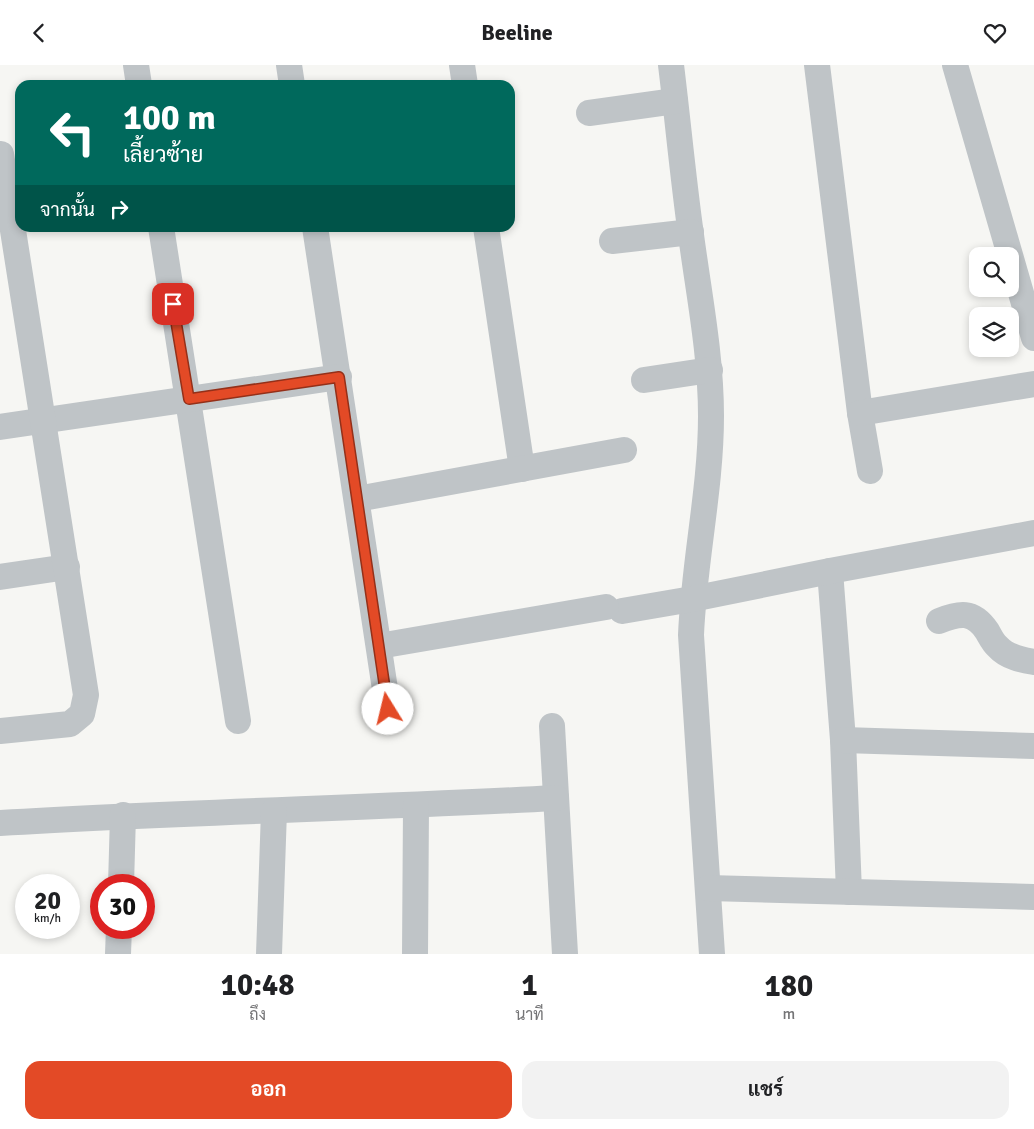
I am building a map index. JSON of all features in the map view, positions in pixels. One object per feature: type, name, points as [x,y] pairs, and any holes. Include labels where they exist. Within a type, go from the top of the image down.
[{"type":"street","points":[[136,65],[138,80]]},
{"type":"street","points":[[289,65],[291,80]]},
{"type":"street","points":[[462,65],[464,80]]},
{"type":"street","points":[[671,65],[710,370],[708,474],[692,599],[691,635],[712,954]]},
{"type":"street","points":[[817,65],[860,413],[870,471]]},
{"type":"street","points":[[955,65],[1034,338]]},
{"type":"street","points":[[589,113],[675,101]]},
{"type":"street","points":[[7,153],[15,211]]},
{"type":"street","points":[[0,731],[70,723],[82,714],[86,695],[44,421],[18,232]]},
{"type":"street","points":[[162,232],[238,721]]},
{"type":"street","points":[[316,232],[388,709]]},
{"type":"street","points":[[487,232],[522,469]]},
{"type":"street","points":[[612,241],[691,232]]},
{"type":"street","points":[[644,380],[710,370]]},
{"type":"street","points":[[0,427],[339,377]]},
{"type":"street","points":[[860,413],[1034,384]]},
{"type":"street","points":[[357,499],[624,450]]},
{"type":"street","points":[[379,646],[614,609],[692,599],[1034,533]]},
{"type":"street","points":[[0,577],[67,567]]},
{"type":"street","points":[[830,571],[843,740],[849,892]]},
{"type":"street","points":[[938,621],[953,615],[968,615],[976,619],[984,627],[1002,651],[1017,659],[1034,662]]},
{"type":"street","points":[[552,726],[565,954]]},
{"type":"street","points":[[843,740],[1034,746]]},
{"type":"street","points":[[0,823],[123,815],[416,806],[556,798]]},
{"type":"street","points":[[415,954],[416,806]]},
{"type":"street","points":[[270,954],[274,811]]},
{"type":"street","points":[[121,874],[123,815]]},
{"type":"street","points":[[708,888],[1034,897]]},
{"type":"street","points":[[118,954],[119,939]]},
{"type":"route","points":[[173,304],[189,399],[339,377],[388,709]]}]
